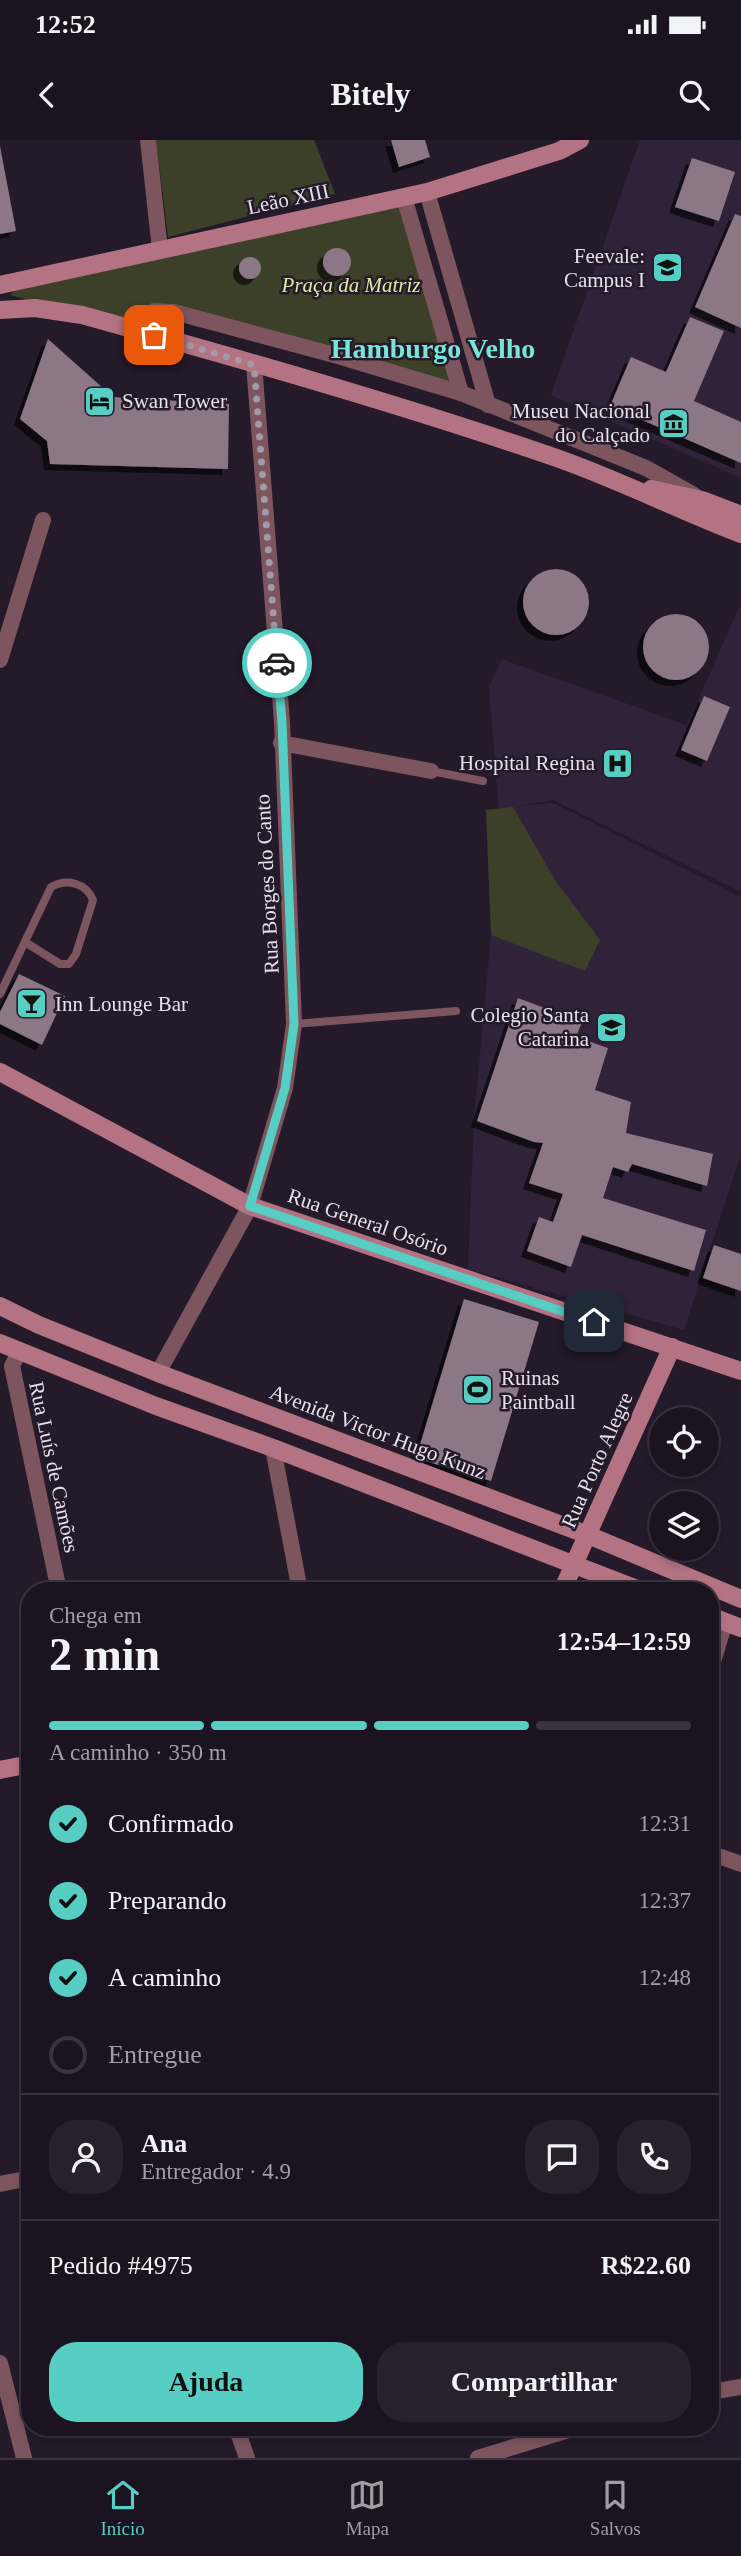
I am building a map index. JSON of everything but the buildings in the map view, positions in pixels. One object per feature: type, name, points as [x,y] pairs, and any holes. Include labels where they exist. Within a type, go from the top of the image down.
[{"type":"main road","name":"Leão XIII","points":[[0,285],[427,192],[559,151],[580,140]]},
{"type":"main road","points":[[0,310],[60,310],[451,423],[547,454],[621,482],[694,517],[741,534]]},
{"type":"main road","points":[[621,482],[702,500],[741,516]]},
{"type":"main road","name":"Rua General Osório","points":[[0,1072],[250,1206],[741,1371]]},
{"type":"main road","name":"Avenida Victor Hugo Kunz","points":[[0,1306],[39,1325],[158,1373],[588,1535],[700,1582]]},
{"type":"main road","points":[[0,1343],[10,1362],[156,1406],[273,1448],[618,1582]]},
{"type":"main road","name":"Rua Porto Alegre","points":[[566,1582],[672,1347]]},
{"type":"main road","name":"Avenida Victor Hugo Kunz","points":[[719,1590],[741,1599]]},
{"type":"main road","points":[[0,1770],[21,1766]]},
{"type":"street","points":[[148,140],[160,250]]},
{"type":"street","points":[[427,192],[488,405]]},
{"type":"street","points":[[404,197],[461,393]]},
{"type":"street","points":[[129,328],[154,311],[174,312],[338,356],[461,393],[646,468],[702,500]]},
{"type":"street","name":"Rua Borges do Canto","points":[[158,1373],[250,1206],[285,1088],[294,1024],[282,722],[254,365]]},
{"type":"street","points":[[0,660],[43,520]]},
{"type":"street","points":[[281,743],[431,771]]},
{"type":"street","name":"Rua Luís de Camões","points":[[10,1362],[57,1582]]},
{"type":"street","points":[[273,1448],[298,1582]]},
{"type":"street","points":[[719,1642],[725,1622]]},
{"type":"street","points":[[719,1856],[741,1864]]},
{"type":"street","points":[[0,2184],[21,2180]]},
{"type":"street","points":[[0,2363],[24,2458]]},
{"type":"street","points":[[719,2391],[739,2388]]},
{"type":"street","points":[[239,2436],[247,2458]]},
{"type":"street","points":[[478,2458],[549,2436]]},
{"type":"lane","points":[[431,771],[483,781]]},
{"type":"lane","points":[[0,994],[24,942],[51,887],[67,881],[85,887],[90,892],[93,900],[76,954],[69,964],[60,964],[24,942]]},
{"type":"lane","points":[[294,1024],[456,1011]]},
{"type":"shaded area","name":"Feevale: Campus I","points":[[640,140],[741,140],[741,478],[551,395]]},
{"type":"shaded area","name":"Colegio Santa Catarina","points":[[741,603],[741,892],[553,800],[520,806],[553,803],[741,897],[741,1154],[684,1330],[468,1269],[474,1119],[491,935],[486,810],[499,809],[489,687],[502,659],[687,725]]},
{"type":"green space","points":[[156,140],[314,140],[335,194],[168,237]]},
{"type":"green space","name":"Praça da Matriz","points":[[400,202],[454,387],[175,309],[128,325],[10,295],[22,282]]},
{"type":"green space","points":[[513,807],[555,880],[600,940],[585,971],[491,935],[486,810]]},
{"type":"way so far","points":[[154,335],[254,365],[277,663]]},
{"type":"place","name":"Feevale: Campus I","points":[[668,268]]},
{"type":"place","name":"Swan Tower","points":[[99,401]]},
{"type":"place","name":"Museu Nacional do Calçado","points":[[673,423]]},
{"type":"place","name":"Hospital Regina","points":[[618,763]]},
{"type":"place","name":"Inn Lounge Bar","points":[[32,1004]]},
{"type":"place","name":"Colegio Santa Catarina","points":[[612,1027]]},
{"type":"place","name":"Ruinas Paintball","points":[[478,1390]]},
{"type":"district","name":"Hamburgo Velho","points":[[433,348]]},
{"type":"route","points":[[277,663],[282,722],[294,1024],[285,1088],[250,1206],[594,1322]]}]
